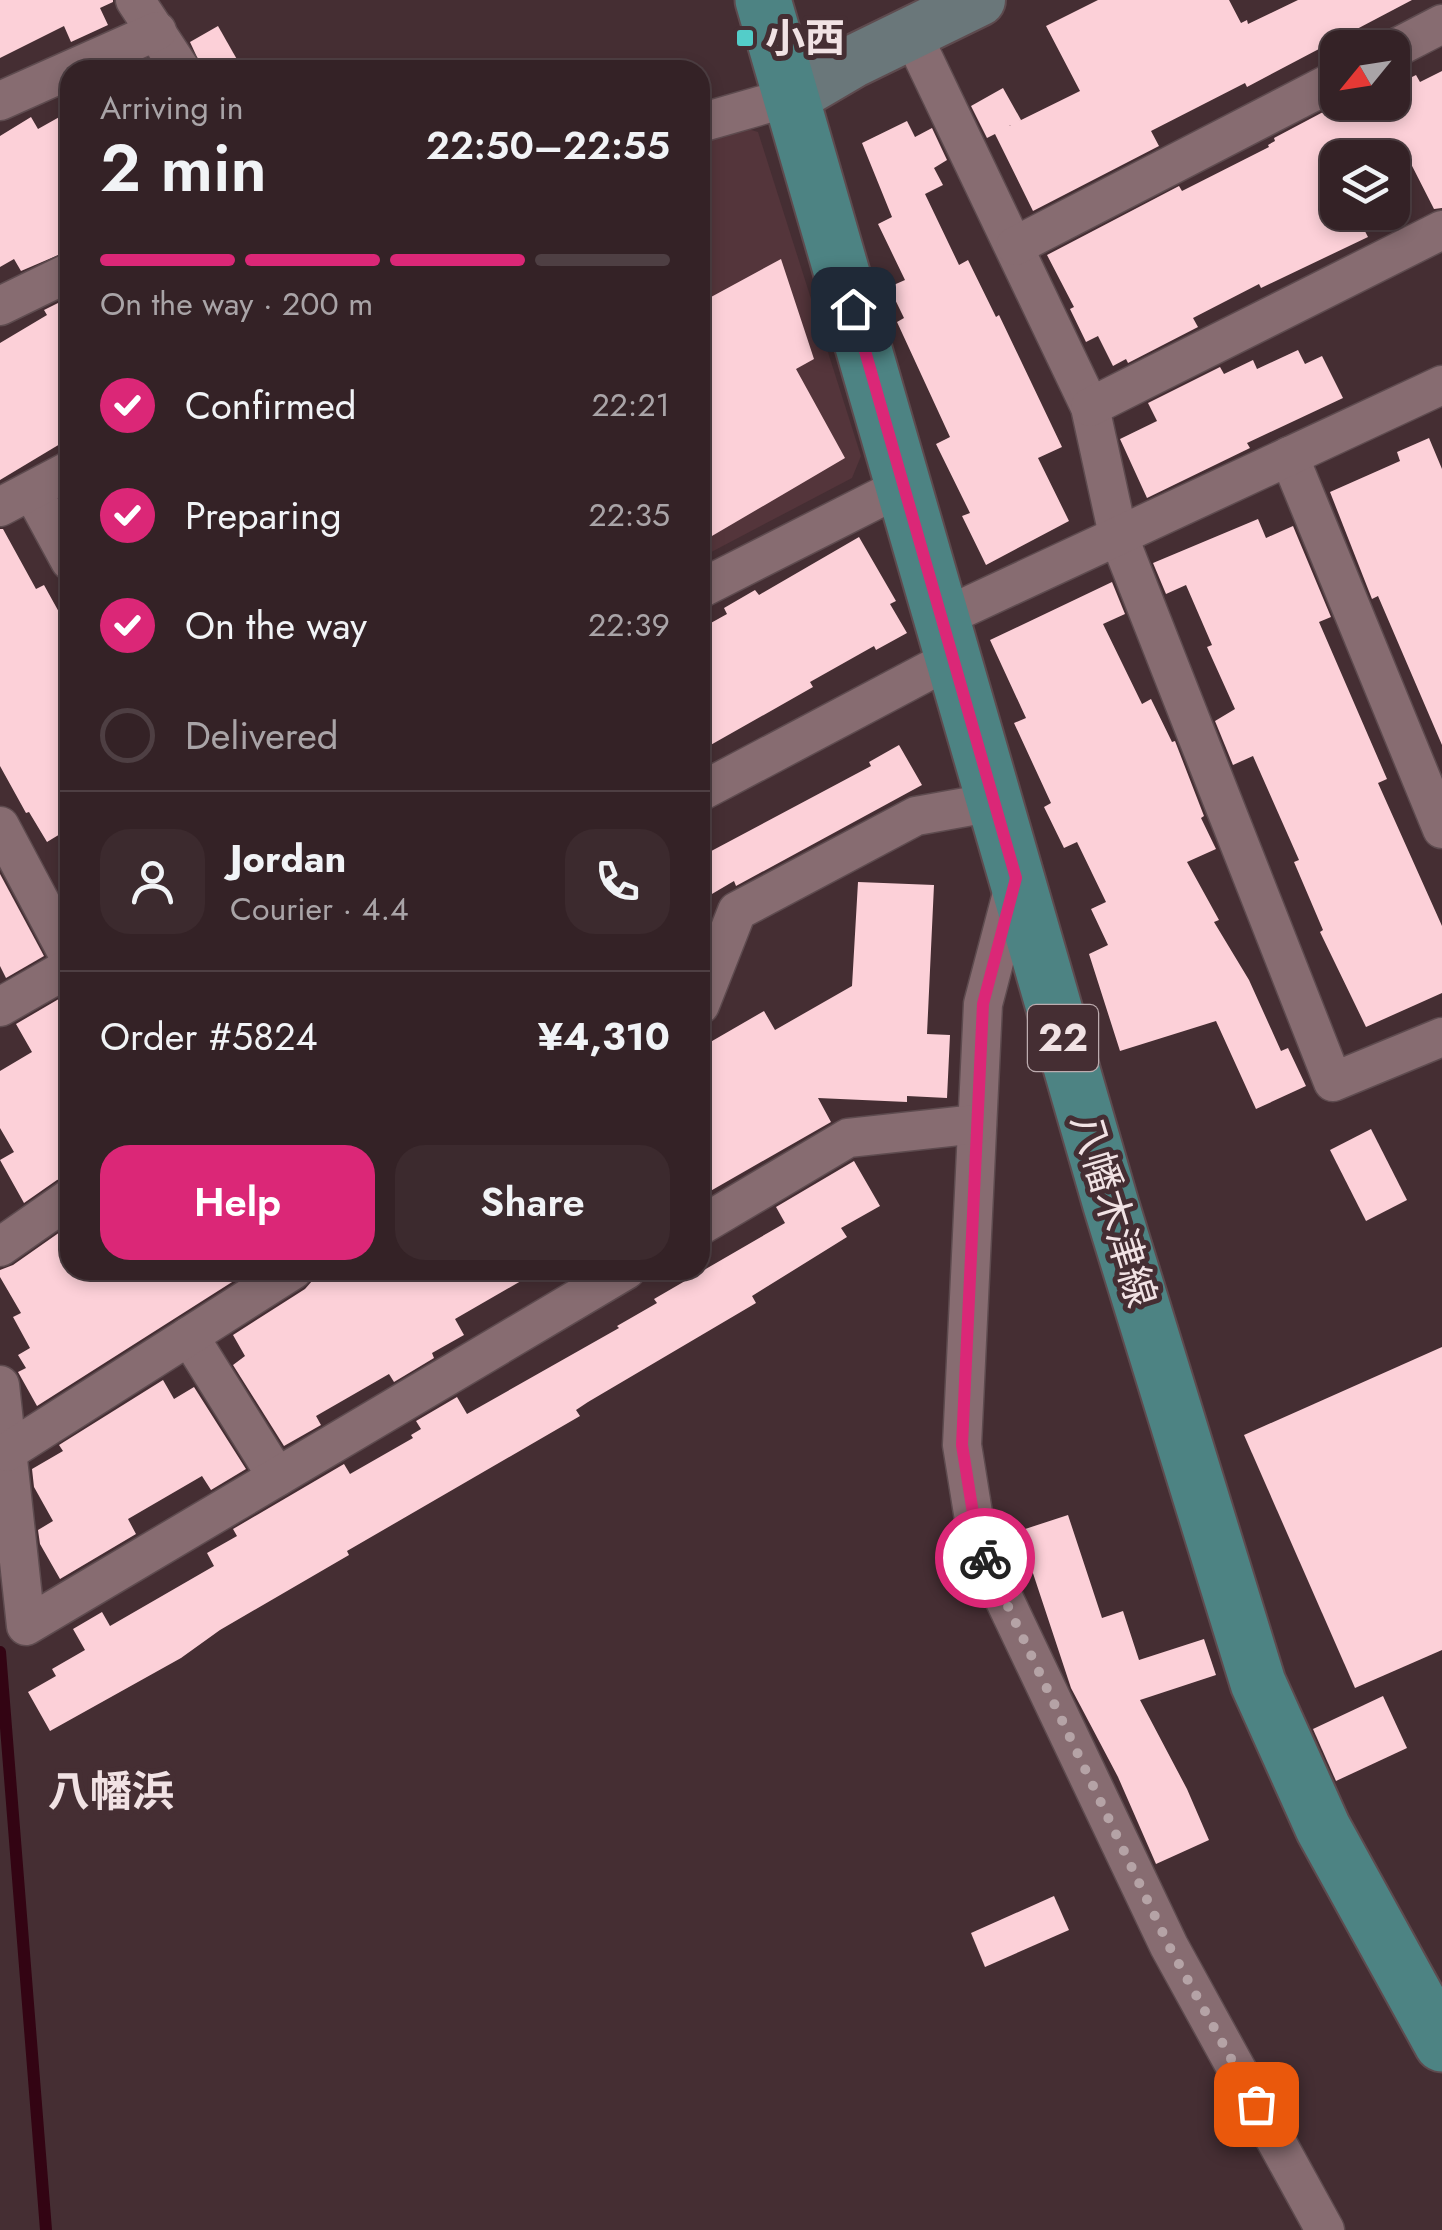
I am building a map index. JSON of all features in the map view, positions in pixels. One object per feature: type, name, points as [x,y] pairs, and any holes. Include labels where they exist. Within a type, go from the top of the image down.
[{"type":"main road","name":"八幡木津線","points":[[763,0],[794,96],[946,639],[1123,1243],[1258,1682],[1323,1828],[1442,2044]]},
{"type":"street","points":[[135,0],[174,60]]},
{"type":"street","points":[[710,120],[794,96],[979,0]]},
{"type":"street","points":[[1410,41],[1442,24]]},
{"type":"street","points":[[92,60],[157,31]]},
{"type":"street","points":[[912,32],[1090,408],[1118,535],[1333,1082],[1442,1036]]},
{"type":"street","points":[[0,101],[60,74]]},
{"type":"street","points":[[1015,246],[1320,88]]},
{"type":"street","points":[[1090,408],[1442,230]]},
{"type":"street","points":[[0,306],[60,277]]},
{"type":"street","points":[[710,786],[1118,535],[1442,386]]},
{"type":"street","points":[[1288,456],[1442,829]]},
{"type":"street","points":[[60,475],[16,499],[60,550]]},
{"type":"street","points":[[710,584],[903,486]]},
{"type":"street","points":[[710,979],[737,911],[916,816],[994,802]]},
{"type":"street","points":[[0,826],[60,939]]},
{"type":"street","points":[[1016,878],[983,1004],[962,1445],[978,1544],[1169,1946],[1325,2230]]},
{"type":"street","points":[[0,1007],[60,973]]},
{"type":"street","points":[[710,1220],[848,1138],[977,1124]]},
{"type":"street","points":[[0,1246],[60,1205]]},
{"type":"street","points":[[7,1452],[277,1280]]},
{"type":"street","points":[[0,1385],[26,1626],[609,1280]]},
{"type":"street","points":[[189,1336],[277,1477]]},
{"type":"shaded area","points":[[748,129],[758,132],[861,456],[852,478],[710,553],[710,135]]},
{"type":"building","points":[[0,0],[113,2],[100,8],[108,25],[71,42],[64,26],[0,58]]},
{"type":"building","points":[[1098,0],[1229,0],[1241,23],[1247,20],[1248,24],[1298,0],[1412,0],[1355,30],[1320,30],[1320,49],[1151,131],[1159,146],[1033,211],[995,134],[987,138],[971,106],[1003,88],[1021,120],[1009,126],[1080,91],[1046,26]]},
{"type":"building","points":[[218,26],[237,60],[198,60],[190,42]]},
{"type":"building","points":[[1442,71],[1442,208],[1434,209],[1410,162],[1410,140],[1320,140],[1320,230],[1364,230],[1368,237],[1261,288],[1259,284],[1193,318],[1198,327],[1128,363],[1126,359],[1113,366],[1098,336],[1086,342],[1070,309],[1074,307],[1047,255],[1179,186],[1182,191],[1269,147],[1274,138],[1320,114],[1320,120],[1410,120],[1410,78],[1416,75],[1420,82]]},
{"type":"building","points":[[31,117],[38,129],[60,117],[60,254],[21,271],[14,259],[0,267],[0,136]]},
{"type":"building","points":[[907,121],[915,137],[932,128],[947,160],[934,168],[943,185],[925,194],[959,265],[968,260],[996,317],[999,315],[1062,447],[1038,458],[1069,521],[986,565],[962,516],[970,513],[936,444],[950,437],[897,322],[904,318],[889,287],[905,280],[878,224],[892,217],[862,143]]},
{"type":"building","points":[[781,259],[814,359],[796,369],[845,458],[710,537],[710,298]]},
{"type":"building","points":[[60,302],[60,444],[0,480],[0,343],[47,315],[44,310]]},
{"type":"building","points":[[1298,350],[1305,364],[1322,356],[1343,398],[1247,443],[1250,448],[1147,498],[1120,439],[1157,421],[1148,403],[1220,367],[1224,374],[1253,360],[1257,369]]},
{"type":"building","points":[[1429,438],[1442,469],[1442,745],[1378,596],[1372,599],[1330,492],[1400,461],[1397,452]]},
{"type":"building","points":[[1258,519],[1266,538],[1293,526],[1331,617],[1319,622],[1387,779],[1378,783],[1442,926],[1442,993],[1366,1027],[1320,932],[1323,930],[1294,862],[1299,860],[1253,756],[1233,765],[1215,721],[1235,709],[1207,647],[1212,645],[1186,585],[1166,594],[1153,563]]},
{"type":"building","points":[[3,529],[36,589],[44,585],[60,614],[60,834],[47,842],[0,766]]},
{"type":"building","points":[[859,537],[896,601],[890,604],[907,633],[876,650],[874,646],[810,682],[813,687],[710,745],[710,623],[727,614],[724,608],[755,590],[759,595]]},
{"type":"building","points":[[1112,582],[1125,614],[1103,624],[1142,704],[1151,699],[1172,742],[1175,741],[1204,816],[1201,818],[1216,849],[1187,862],[1281,1051],[1288,1048],[1306,1086],[1256,1109],[1216,1021],[1120,1051],[1089,954],[1108,945],[1091,909],[1106,902],[1077,842],[1064,848],[1044,807],[1051,803],[1014,723],[1026,718],[990,640]]},
{"type":"building","points":[[899,745],[922,785],[736,886],[734,881],[710,895],[710,852],[871,766],[869,762]]},
{"type":"building","points":[[0,874],[44,956],[6,978],[0,966]]},
{"type":"building","points":[[858,882],[934,885],[927,1034],[950,1035],[947,1098],[907,1096],[907,1102],[818,1098],[831,1122],[710,1191],[710,1042],[764,1011],[775,1030],[852,986]]},
{"type":"building","points":[[60,998],[60,1179],[24,1203],[0,1160],[14,1152],[0,1128],[0,1071],[32,1052],[16,1024]]},
{"type":"building","points":[[1371,1129],[1407,1200],[1366,1221],[1330,1150]]},
{"type":"building","points":[[854,1161],[880,1206],[841,1228],[847,1237],[752,1296],[756,1303],[588,1402],[576,1410],[580,1416],[347,1551],[349,1555],[220,1630],[181,1658],[50,1731],[28,1692],[56,1676],[52,1669],[85,1650],[73,1629],[102,1612],[110,1626],[214,1566],[207,1553],[237,1536],[233,1529],[344,1464],[350,1474],[413,1438],[411,1435],[421,1429],[416,1421],[457,1397],[467,1414],[619,1328],[657,1303],[654,1299],[687,1280],[710,1280],[710,1267],[785,1223],[776,1207]]},
{"type":"building","points":[[60,1232],[60,1280],[235,1280],[37,1406],[18,1372],[26,1368],[18,1355],[30,1348],[13,1317],[21,1313],[0,1277],[0,1270]]},
{"type":"building","points":[[523,1280],[455,1319],[464,1335],[432,1353],[434,1358],[394,1382],[389,1374],[316,1416],[321,1425],[284,1446],[233,1365],[245,1356],[233,1335],[312,1281]]},
{"type":"building","points":[[1442,1347],[1442,1650],[1355,1688],[1244,1435]]},
{"type":"building","points":[[163,1380],[174,1399],[194,1387],[246,1469],[211,1490],[202,1476],[128,1519],[136,1534],[60,1579],[40,1544],[38,1530],[53,1521],[34,1487],[32,1469],[63,1451],[59,1445]]},
{"type":"building","points":[[1068,1515],[1102,1618],[1123,1611],[1139,1660],[1204,1639],[1216,1675],[1140,1700],[1209,1840],[1156,1864],[1118,1777],[1071,1688],[1019,1531]]},
{"type":"building","points":[[1383,1696],[1407,1748],[1336,1781],[1313,1729]]},
{"type":"building","points":[[1054,1896],[1069,1930],[985,1967],[971,1933]]},
{"type":"waterway","points":[[0,1652],[46,2230]]},
{"type":"way so far","points":[[985,1558],[1169,1946],[1256,2104]]},
{"type":"place","name":"小西","points":[[745,38]]},
{"type":"district","name":"八幡浜","points":[[111,1791]]},
{"type":"route","points":[[853,309],[1016,878],[983,1004],[965,1374],[962,1445],[978,1544],[985,1558]]}]
